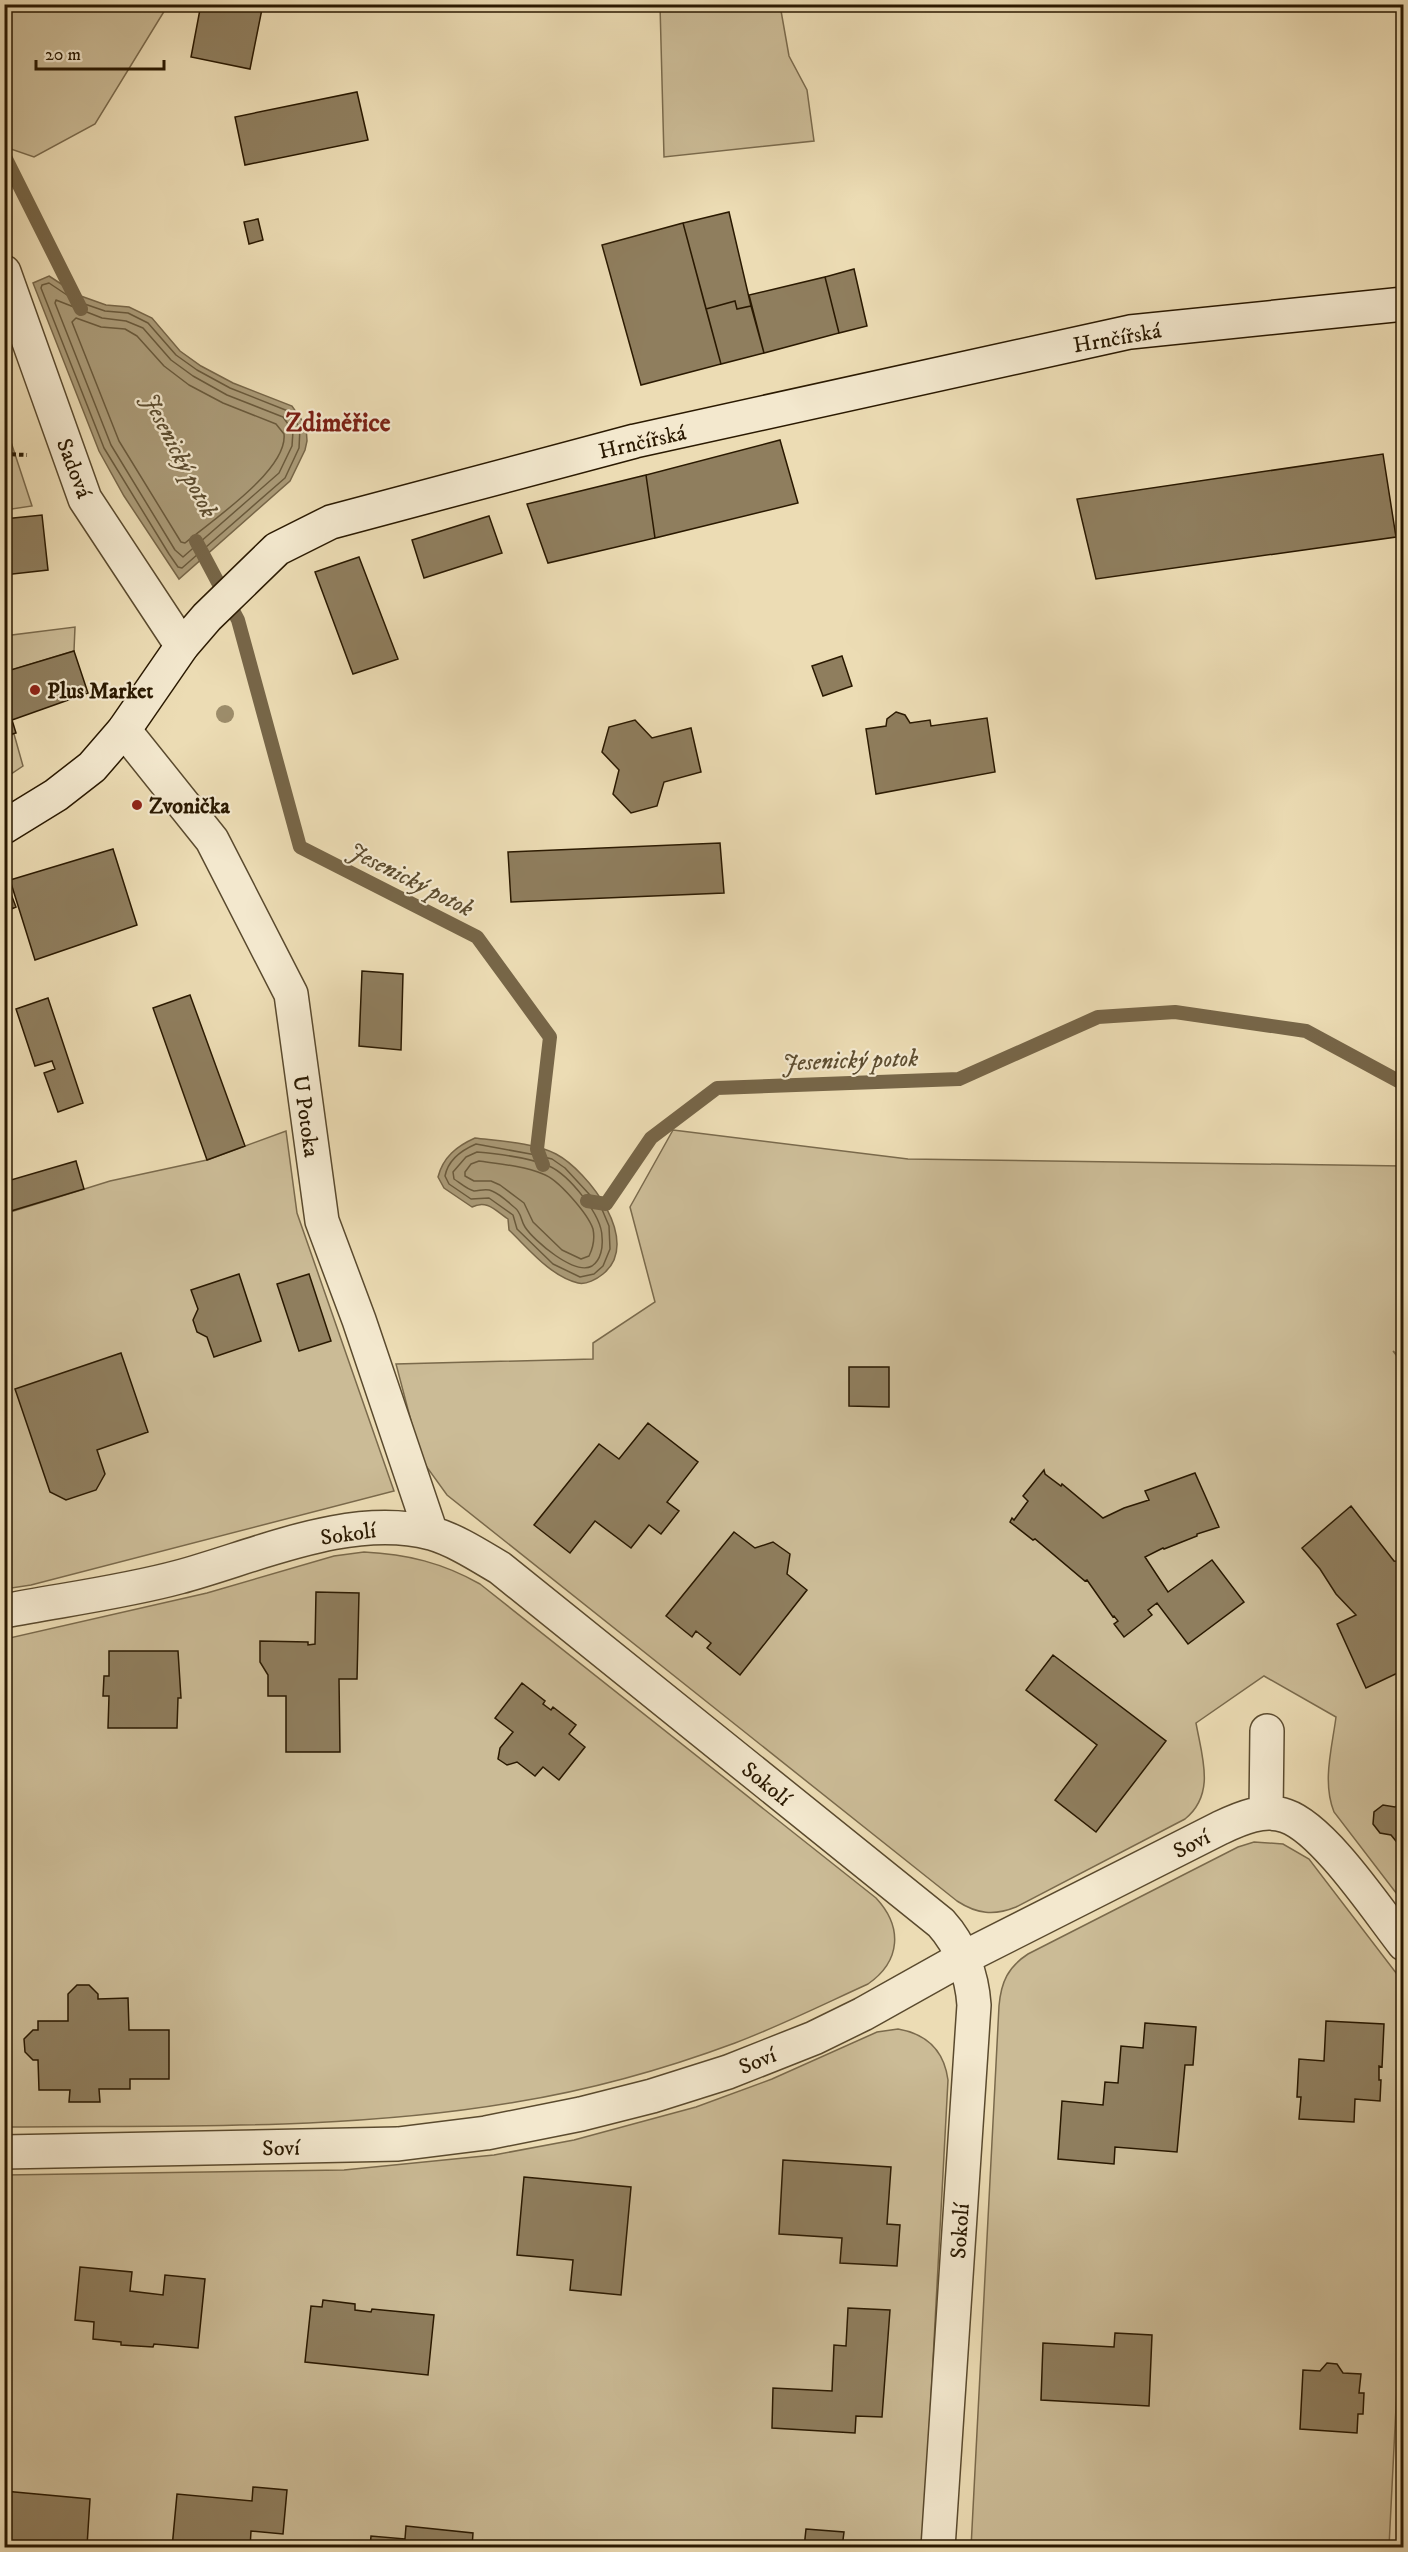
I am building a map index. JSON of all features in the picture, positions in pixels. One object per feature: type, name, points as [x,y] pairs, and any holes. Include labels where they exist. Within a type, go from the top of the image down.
[{"type":"street","name":"Sadová","points":[[4,272],[85,499],[183,646]]},
{"type":"street","name":"Hrnčířská","points":[[4,827],[56,795],[92,767],[124,730],[207,616],[277,549],[331,522],[635,441],[1130,332],[1404,304]]},
{"type":"street","name":"U Potoka","points":[[124,730],[212,840],[291,994],[322,1221],[359,1320],[431,1533]]},
{"type":"street","name":"Sokolí","points":[[4,1611],[176,1578],[331,1532],[368,1527],[431,1533],[463,1546],[509,1575],[941,1923],[950,1933],[963,1958],[973,1987],[974,2005],[938,2547]]},
{"type":"street","points":[[1266,1813],[1267,1731]]},
{"type":"street","name":"Soví","points":[[4,2152],[398,2144],[486,2133],[580,2114],[652,2096],[728,2072],[814,2038],[863,2014],[963,1958],[1220,1828],[1244,1817],[1266,1813],[1286,1816],[1323,1841],[1404,1944]]},
{"type":"shaded area","points":[[5,4],[168,5],[95,124],[34,157],[5,147]]},
{"type":"shaded area","points":[[660,5],[780,5],[789,56],[807,90],[814,141],[664,157]]},
{"type":"shaded area","points":[[5,422],[8,433],[32,506],[5,510]]},
{"type":"shaded area","points":[[75,627],[74,651],[5,672],[4,636]]},
{"type":"shaded area","points":[[14,734],[23,766],[5,778],[5,736]]},
{"type":"shaded area","points":[[673,1130],[908,1159],[1403,1166],[1403,1358],[1393,1351],[1404,1365],[1403,1902],[1334,1812],[1330,1801],[1328,1777],[1336,1717],[1264,1676],[1196,1723],[1203,1762],[1204,1787],[1195,1809],[1185,1819],[1016,1907],[1000,1912],[972,1909],[957,1901],[447,1495],[421,1459],[396,1364],[593,1359],[593,1343],[655,1302],[630,1207]]},
{"type":"shaded area","points":[[286,1131],[297,1213],[394,1491],[31,1585],[5,1589],[4,1214],[110,1181],[207,1160]]},
{"type":"shaded area","points":[[364,1552],[424,1561],[452,1570],[480,1584],[876,1898],[891,1920],[894,1932],[892,1954],[887,1965],[868,1984],[735,2043],[627,2078],[544,2097],[452,2111],[325,2122],[197,2126],[5,2127],[5,1639],[207,1593],[334,1556]]},
{"type":"shaded area","points":[[1254,1842],[1283,1844],[1309,1859],[1403,1982],[1403,2268],[1389,2547],[971,2548],[999,2006],[1004,1982],[1015,1964],[1028,1954],[1238,1847]]},
{"type":"shaded area","points":[[898,2029],[926,2039],[932,2045],[943,2060],[948,2080],[923,2547],[5,2548],[5,2175],[344,2170],[494,2155],[574,2140],[696,2107],[772,2079],[877,2032]]},
{"type":"water","points":[[49,276],[78,295],[106,305],[129,307],[152,318],[180,351],[201,366],[233,383],[292,406],[306,426],[305,450],[290,481],[179,579],[124,496],[99,451],[33,283]]},
{"type":"water","points":[[475,1138],[517,1143],[547,1150],[569,1163],[582,1175],[606,1208],[614,1226],[617,1244],[614,1260],[603,1274],[591,1281],[578,1283],[558,1274],[540,1261],[509,1230],[508,1219],[487,1205],[472,1207],[444,1188],[438,1177],[443,1164],[457,1149]]},
{"type":"building","points":[[201,4],[263,4],[250,69],[191,57]]},
{"type":"building","points":[[357,92],[368,140],[245,165],[235,117]]},
{"type":"building","points":[[729,212],[751,306],[737,309],[735,301],[706,309],[683,223]]},
{"type":"building","points":[[258,219],[263,240],[249,244],[244,222]]},
{"type":"building","points":[[683,223],[721,364],[641,385],[602,245]]},
{"type":"building","points":[[854,269],[867,326],[839,333],[825,277]]},
{"type":"building","points":[[825,277],[839,333],[764,353],[749,295]]},
{"type":"building","points":[[735,301],[737,309],[751,306],[764,353],[721,364],[706,309]]},
{"type":"building","points":[[780,440],[798,503],[655,538],[646,475]]},
{"type":"building","points":[[1383,454],[1396,537],[1096,579],[1077,499]]},
{"type":"building","points":[[646,475],[655,538],[548,563],[527,504]]},
{"type":"building","points":[[42,515],[48,570],[4,575],[4,519]]},
{"type":"building","points":[[489,516],[502,553],[424,578],[412,540]]},
{"type":"building","points":[[359,557],[398,659],[353,674],[315,572]]},
{"type":"building","points":[[74,651],[88,693],[12,720],[16,733],[4,736],[4,672]]},
{"type":"building","points":[[842,656],[852,686],[823,696],[812,666]]},
{"type":"building","points":[[896,712],[905,715],[910,723],[930,720],[931,726],[987,718],[995,772],[876,794],[866,729],[886,726],[887,719]]},
{"type":"building","points":[[635,720],[652,738],[691,728],[701,772],[664,782],[657,806],[631,813],[613,794],[619,770],[602,752],[609,727]]},
{"type":"building","points":[[720,843],[724,893],[511,902],[508,852]]},
{"type":"building","points":[[113,849],[137,925],[35,960],[10,880]]},
{"type":"building","points":[[4,876],[16,907],[4,912]]},
{"type":"building","points":[[362,971],[403,974],[401,1050],[359,1046]]},
{"type":"building","points":[[190,995],[245,1146],[207,1160],[153,1008]]},
{"type":"building","points":[[48,998],[83,1103],[58,1112],[44,1073],[55,1069],[52,1061],[35,1066],[16,1009]]},
{"type":"building","points":[[76,1161],[84,1189],[11,1211],[4,1190],[4,1182]]},
{"type":"building","points":[[239,1274],[261,1341],[214,1357],[207,1337],[197,1332],[193,1320],[198,1309],[191,1290]]},
{"type":"building","points":[[309,1274],[331,1341],[299,1351],[277,1284]]},
{"type":"building","points":[[121,1353],[148,1432],[97,1450],[105,1474],[96,1490],[66,1500],[50,1492],[15,1389]]},
{"type":"building","points":[[849,1367],[889,1367],[889,1407],[849,1406]]},
{"type":"building","points":[[648,1423],[698,1462],[667,1502],[679,1511],[661,1534],[649,1525],[631,1548],[595,1521],[570,1553],[534,1525],[599,1444],[619,1459]]},
{"type":"building","points":[[1044,1470],[1045,1474],[1061,1486],[1062,1484],[1103,1518],[1149,1500],[1145,1491],[1195,1473],[1219,1527],[1145,1557],[1168,1592],[1212,1560],[1244,1602],[1188,1644],[1157,1603],[1148,1610],[1152,1615],[1124,1637],[1114,1624],[1118,1621],[1087,1580],[1085,1581],[1035,1539],[1033,1540],[1010,1522],[1028,1501],[1023,1496]]},
{"type":"building","points":[[1351,1506],[1394,1561],[1404,1562],[1404,1670],[1366,1688],[1337,1624],[1356,1615],[1336,1594],[1320,1569],[1302,1548]]},
{"type":"building","points":[[734,1532],[755,1548],[773,1542],[790,1554],[787,1574],[807,1590],[740,1675],[707,1648],[711,1643],[696,1631],[692,1637],[666,1616]]},
{"type":"building","points":[[316,1592],[359,1593],[357,1679],[339,1679],[340,1752],[286,1752],[286,1696],[268,1696],[268,1675],[260,1662],[260,1641],[315,1644]]},
{"type":"building","points":[[109,1651],[178,1651],[181,1698],[178,1698],[177,1728],[108,1728],[109,1696],[103,1696],[104,1676],[109,1676]]},
{"type":"building","points":[[1053,1655],[1166,1741],[1096,1832],[1055,1800],[1097,1745],[1026,1690]]},
{"type":"building","points":[[522,1683],[545,1701],[543,1704],[551,1710],[553,1707],[576,1725],[569,1734],[585,1747],[559,1780],[543,1767],[535,1776],[517,1762],[507,1765],[498,1759],[500,1748],[513,1732],[495,1718]]},
{"type":"building","points":[[1404,1800],[1404,1851],[1391,1835],[1380,1833],[1373,1824],[1374,1812],[1383,1805],[1395,1807]]},
{"type":"building","points":[[77,1985],[89,1985],[98,1994],[98,1999],[128,1998],[129,2030],[169,2030],[169,2079],[130,2079],[130,2089],[99,2089],[100,2102],[69,2102],[70,2090],[39,2090],[38,2060],[33,2060],[25,2052],[24,2039],[33,2030],[38,2030],[38,2021],[68,2021],[68,1994]]},
{"type":"building","points":[[1326,2021],[1384,2024],[1382,2067],[1379,2066],[1380,2101],[1355,2099],[1354,2122],[1299,2119],[1301,2097],[1297,2097],[1299,2059],[1324,2061]]},
{"type":"building","points":[[1145,2023],[1196,2027],[1193,2065],[1185,2065],[1177,2152],[1115,2147],[1114,2164],[1058,2159],[1062,2101],[1103,2105],[1105,2082],[1118,2083],[1121,2046],[1143,2048]]},
{"type":"building","points":[[783,2160],[891,2167],[887,2224],[900,2225],[897,2266],[840,2263],[842,2238],[779,2234]]},
{"type":"building","points":[[524,2177],[631,2187],[621,2295],[570,2290],[573,2260],[517,2255]]},
{"type":"building","points":[[80,2267],[132,2272],[130,2291],[163,2295],[165,2275],[205,2279],[198,2348],[154,2344],[153,2347],[121,2345],[121,2342],[93,2339],[94,2322],[75,2320]]},
{"type":"building","points":[[323,2300],[355,2304],[355,2310],[371,2312],[372,2309],[434,2315],[428,2375],[305,2362],[311,2306],[322,2307]]},
{"type":"building","points":[[848,2308],[890,2310],[882,2417],[856,2416],[855,2433],[772,2428],[773,2388],[832,2391],[834,2345],[846,2346]]},
{"type":"building","points":[[1115,2333],[1152,2335],[1149,2406],[1041,2400],[1043,2343],[1114,2347]]},
{"type":"building","points":[[1327,2363],[1337,2364],[1343,2373],[1361,2374],[1359,2393],[1364,2393],[1363,2414],[1358,2414],[1357,2433],[1300,2429],[1303,2370],[1320,2371]]},
{"type":"building","points":[[253,2487],[287,2490],[283,2534],[251,2531],[250,2548],[172,2548],[177,2494],[252,2501]]},
{"type":"building","points":[[4,2491],[90,2499],[87,2546],[62,2543],[61,2548],[4,2548]]},
{"type":"building","points":[[406,2526],[473,2533],[472,2548],[370,2548],[371,2536],[405,2539]]},
{"type":"building","points":[[806,2529],[844,2532],[842,2548],[804,2548]]},
{"type":"building","points":[[1261,2545],[1322,2548],[1261,2548]]},
{"type":"waterway","name":"Jesenický potok","points":[[4,155],[81,309]]},
{"type":"waterway","name":"Jesenický potok","points":[[196,541],[238,620],[300,847],[477,937],[550,1037],[537,1149],[543,1165]]},
{"type":"waterway","name":"Jesenický potok","points":[[587,1201],[606,1204],[651,1138],[717,1088],[959,1079],[1098,1017],[1175,1012],[1306,1031],[1404,1084]]},
{"type":"place","name":"Plus Market","points":[[35,690]]},
{"type":"place","name":"Zvonička","points":[[137,805]]},
{"type":"district","name":"Zdiměřice","points":[[338,422]]}]
